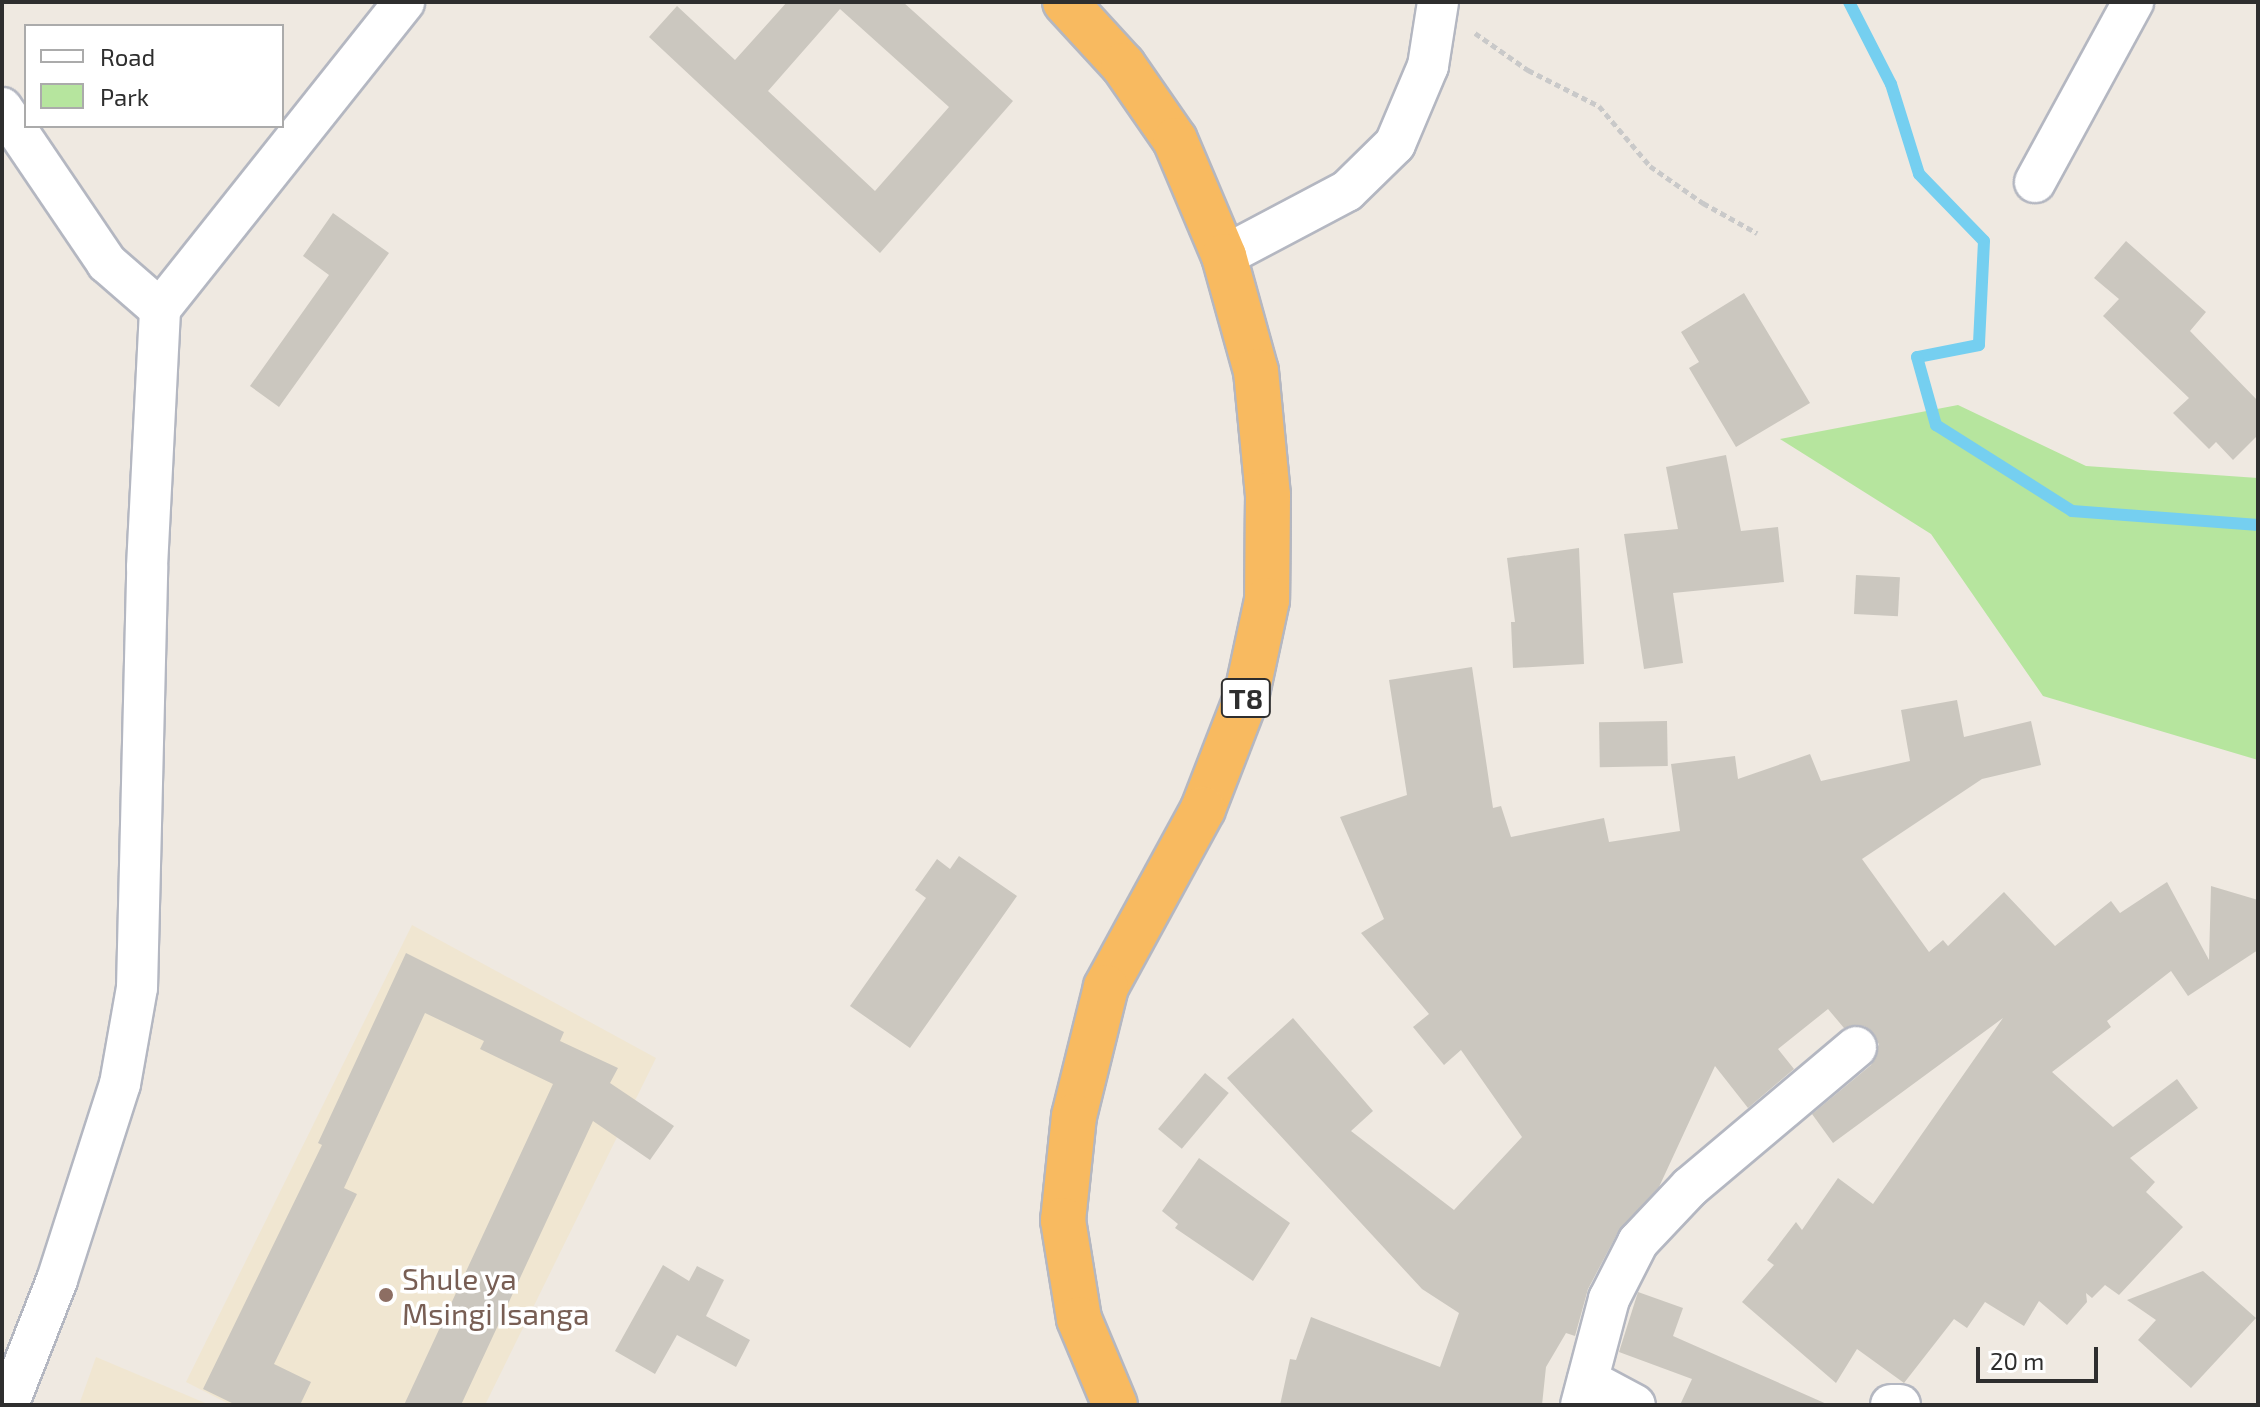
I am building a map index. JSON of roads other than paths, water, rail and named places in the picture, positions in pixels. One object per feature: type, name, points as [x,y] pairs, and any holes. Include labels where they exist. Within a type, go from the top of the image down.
[{"type":"highway","name":"T8","points":[[1065,2],[1123,65],[1175,140],[1224,256],[1256,371],[1268,495],[1267,600],[1246,698],[1203,809],[1106,987],[1074,1116],[1063,1220],[1079,1319],[1115,1405]]},
{"type":"street","points":[[8,1405],[57,1280],[120,1084],[137,988],[147,567],[160,309],[404,2]]},
{"type":"street","points":[[2035,182],[2133,2]]},
{"type":"street","points":[[1224,256],[1347,191],[1395,144],[1413,113],[1428,66],[1437,6]]},
{"type":"street","points":[[2,108],[107,263],[160,309]]},
{"type":"street","points":[[1635,1405],[1585,1393],[1609,1299],[1638,1242],[1690,1187],[1856,1047]]},
{"type":"street","points":[[1891,1405],[1900,1405]]},
{"type":"waterway","points":[[1849,2],[1891,84],[1919,174],[1984,241],[1979,345],[1917,357],[1936,425],[2072,511],[2258,525]]},
{"type":"place","name":"Shule ya Msingi Isanga","points":[[386,1295]]}]
